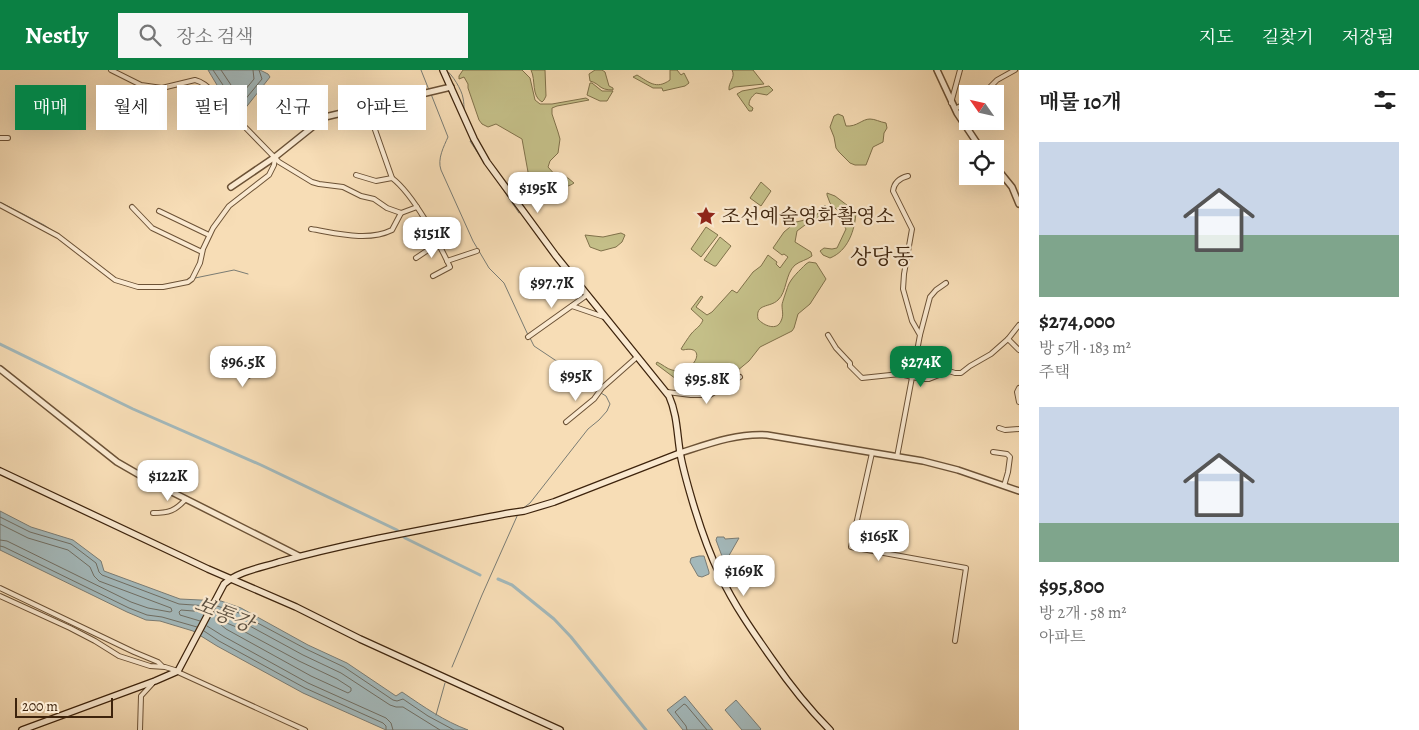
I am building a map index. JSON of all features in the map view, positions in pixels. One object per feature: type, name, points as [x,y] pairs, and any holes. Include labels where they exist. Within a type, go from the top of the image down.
[{"type":"main road","points":[[443,70],[487,162],[556,256],[666,392],[675,408],[680,453],[689,490],[702,532],[719,574],[755,635],[799,696],[830,730]]},
{"type":"main road","points":[[22,730],[178,671],[224,584],[241,573],[299,556],[406,532],[514,512],[524,512],[680,453]]},
{"type":"main road","points":[[0,471],[208,569],[296,607],[560,730]]},
{"type":"street","points":[[111,70],[141,85],[162,88],[195,80],[206,85]]},
{"type":"street","points":[[936,70],[954,109],[975,140]]},
{"type":"street","points":[[951,103],[960,70]]},
{"type":"street","points":[[992,85],[1014,70]]},
{"type":"street","points":[[426,93],[451,87]]},
{"type":"street","points":[[954,109],[959,106]]},
{"type":"street","points":[[231,187],[275,157],[325,117],[338,114]]},
{"type":"street","points":[[247,129],[279,162],[312,182],[344,186],[361,196],[374,199],[387,208],[401,213],[417,207]]},
{"type":"street","points":[[375,130],[392,178],[402,187],[417,207],[450,267],[433,276]]},
{"type":"street","points":[[0,138],[8,138]]},
{"type":"street","points":[[0,205],[58,236],[112,279],[146,288],[163,287],[190,281],[200,263],[209,235],[229,206],[269,175],[274,165],[275,157]]},
{"type":"street","points":[[356,175],[376,181],[392,178]]},
{"type":"street","points":[[908,176],[896,182],[893,191],[912,229],[903,289],[912,321],[920,335]]},
{"type":"street","points":[[1004,177],[1012,187],[1019,202]]},
{"type":"street","points":[[132,207],[152,228],[202,252]]},
{"type":"street","points":[[159,211],[209,235]]},
{"type":"street","points":[[311,229],[354,235],[371,235],[392,230],[401,213]]},
{"type":"street","points":[[416,258],[438,244]]},
{"type":"street","points":[[447,261],[477,251]]},
{"type":"street","points":[[897,457],[920,335],[930,297],[946,283]]},
{"type":"street","points":[[528,337],[587,295]]},
{"type":"street","points":[[572,306],[604,317]]},
{"type":"street","points":[[828,335],[832,343],[860,377],[869,378],[900,374],[929,379],[949,371],[961,373],[991,354],[1008,339],[1019,325]]},
{"type":"street","points":[[1008,339],[1019,350]]},
{"type":"street","points":[[566,422],[594,399],[637,357]]},
{"type":"street","points":[[0,369],[117,462],[299,556]]},
{"type":"street","points":[[238,371],[245,378],[254,374]]},
{"type":"street","points":[[666,392],[710,395],[740,377]]},
{"type":"street","points":[[1019,388],[1017,392],[1019,402]]},
{"type":"street","points":[[999,428],[1005,430],[1019,429]]},
{"type":"street","points":[[680,453],[746,435],[766,434],[939,465],[1019,491]]},
{"type":"street","points":[[993,452],[1007,454],[1010,457],[1004,486]]},
{"type":"street","points":[[872,453],[851,547],[966,568],[955,641]]},
{"type":"street","points":[[153,513],[170,512],[186,499]]},
{"type":"street","points":[[0,588],[158,662],[162,666]]},
{"type":"street","points":[[0,596],[70,628],[118,656],[150,666],[162,666],[178,671],[305,730]]},
{"type":"street","points":[[140,730],[141,696],[155,681]]},
{"type":"shaded area","points":[[463,70],[522,70],[530,78],[535,100],[540,104],[552,104],[586,98],[589,100],[552,108],[560,139],[558,153],[550,161],[548,167],[557,177],[568,178],[574,183],[548,194],[538,195],[528,172],[522,139],[496,124],[488,127],[482,124],[479,120],[468,84],[464,77],[459,79]]},
{"type":"shaded area","points":[[531,70],[545,70],[546,96],[542,102],[536,96]]},
{"type":"shaded area","points":[[595,70],[605,72],[609,86],[613,90],[602,88],[590,81],[589,74]]},
{"type":"shaded area","points":[[670,70],[677,70],[681,75],[684,73],[689,83],[685,86],[663,91],[662,88],[653,88],[633,77],[637,75],[657,85],[670,80]]},
{"type":"shaded area","points":[[732,70],[753,70],[764,84],[735,87],[729,90],[733,75]]},
{"type":"shaded area","points":[[590,83],[602,91],[613,91],[607,101],[600,101],[587,95]]},
{"type":"shaded area","points":[[769,86],[773,90],[767,95],[756,93],[751,99],[749,105],[753,108],[752,111],[749,111],[737,94],[742,91]]},
{"type":"shaded area","points":[[838,114],[843,116],[846,126],[870,119],[886,123],[887,128],[884,133],[883,142],[873,147],[866,165],[850,163],[836,148],[830,127],[834,116]]},
{"type":"shaded area","points":[[761,182],[771,191],[761,206],[750,198]]},
{"type":"shaded area","points":[[827,193],[835,196],[856,212],[852,233],[846,245],[830,258],[823,255],[820,251],[824,248],[837,248],[846,229],[839,212],[830,203]]},
{"type":"shaded area","points":[[825,205],[826,207],[814,222],[805,225],[797,231],[795,242],[811,252],[812,256],[795,265],[789,273],[781,297],[759,310],[758,319],[764,324],[777,326],[781,321],[782,304],[789,283],[806,264],[809,262],[816,263],[826,279],[810,304],[798,314],[792,331],[760,347],[749,361],[717,386],[684,385],[656,364],[657,362],[670,369],[680,371],[692,365],[696,360],[697,355],[695,351],[681,349],[703,320],[691,309],[701,296],[703,297],[696,307],[707,315],[732,290],[737,293],[753,272],[761,266],[768,255],[777,262],[776,264],[780,268],[788,257],[773,248],[784,232],[796,222],[814,218]]},
{"type":"shaded area","points":[[706,227],[718,235],[701,257],[691,249]]},
{"type":"shaded area","points":[[621,233],[625,235],[622,242],[616,247],[601,251],[590,247],[585,235],[603,237]]},
{"type":"shaded area","points":[[720,237],[731,246],[716,266],[714,266],[704,260]]},
{"type":"water","points":[[208,70],[260,70],[270,77],[264,85],[257,85],[257,93],[247,106],[247,85],[217,85]]},
{"type":"water","name":"보통강","points":[[0,511],[31,527],[73,540],[101,561],[104,571],[180,599],[221,601],[241,608],[308,645],[347,663],[396,696],[402,692],[442,718],[468,730],[386,730],[303,693],[193,631],[160,621],[146,620],[127,612],[0,550]]},
{"type":"water","points":[[717,537],[724,537],[725,539],[739,538],[727,559],[723,559],[716,540]]},
{"type":"water","points":[[704,556],[709,572],[709,574],[702,577],[698,576],[690,562],[691,558]]},
{"type":"water","points":[[685,696],[713,730],[683,730],[667,710]]},
{"type":"water","points":[[736,700],[760,730],[742,730],[725,710]]},
{"type":"waterway","points":[[421,70],[429,90]]},
{"type":"waterway","points":[[446,70],[461,91],[464,111]]},
{"type":"waterway","points":[[431,94],[448,137],[440,157],[441,170],[473,241],[489,268],[504,283],[528,335]]},
{"type":"waterway","points":[[472,140],[470,141],[483,161]]},
{"type":"waterway","points":[[487,166],[519,213]]},
{"type":"waterway","points":[[0,202],[56,233]]},
{"type":"waterway","points":[[62,237],[74,246]]},
{"type":"waterway","points":[[195,278],[234,270],[248,274]]},
{"type":"waterway","points":[[168,284],[179,282]]},
{"type":"waterway","points":[[522,509],[530,503],[588,429],[607,411],[610,404],[606,396],[569,374],[558,362],[534,346],[530,338]]},
{"type":"waterway","points":[[0,344],[133,409],[261,465],[397,530],[405,538],[480,575]]},
{"type":"waterway","points":[[452,667],[518,514]]},
{"type":"waterway","points":[[498,579],[512,585],[554,619],[571,637],[646,730]]},
{"type":"waterway","points":[[436,715],[445,683]]},
{"type":"place","name":"조선예술영화촬영소","points":[[706,216]]},
{"type":"district","name":"상당동","points":[[882,257]]}]
